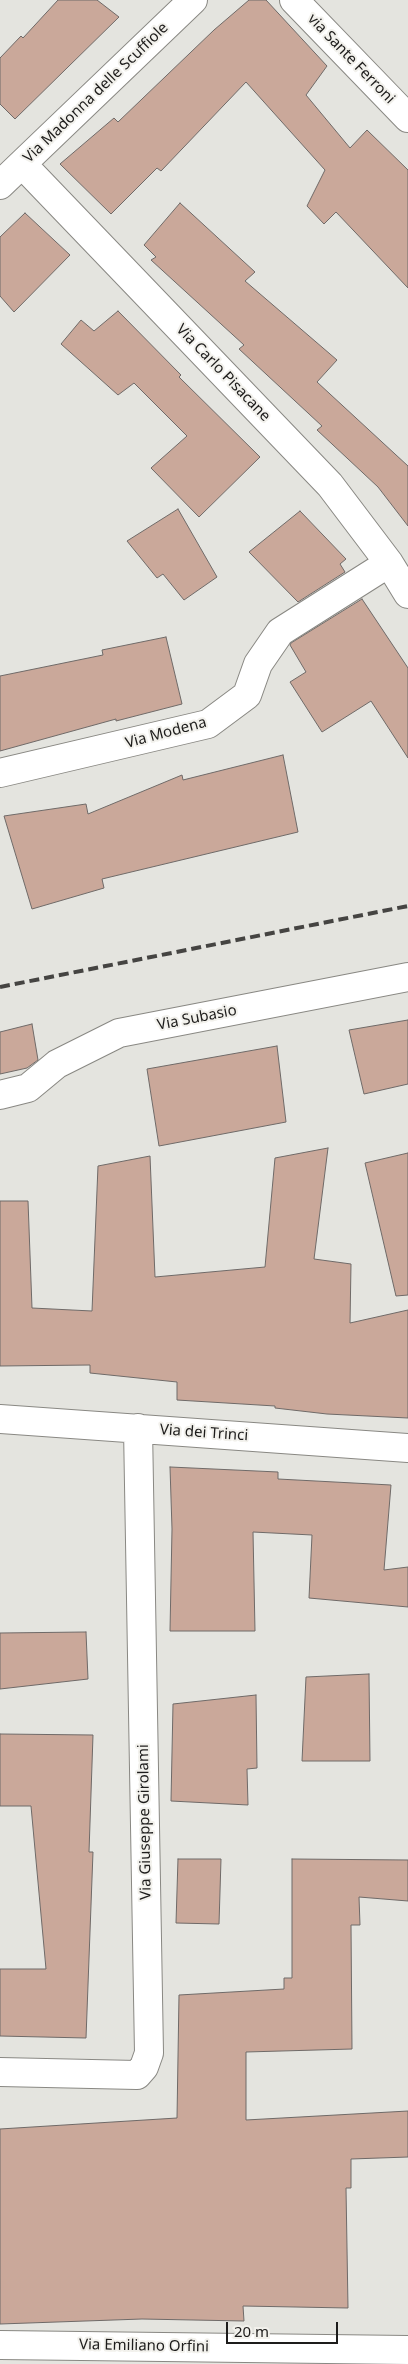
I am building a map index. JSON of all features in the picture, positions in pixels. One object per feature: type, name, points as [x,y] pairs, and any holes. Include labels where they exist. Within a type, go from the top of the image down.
[{"type":"street","name":"Via Madonna delle Scuffiole","points":[[0,185],[193,0]]},
{"type":"street","name":"via Sante Ferroni","points":[[294,0],[408,118]]},
{"type":"street","name":"Via Carlo Pisacane","points":[[22,164],[330,485],[389,563],[408,594]]},
{"type":"street","name":"Via Modena","points":[[0,773],[208,724],[247,695],[258,664],[280,632],[389,563]]},
{"type":"street","name":"Via Subasio","points":[[0,1095],[28,1088],[57,1064],[119,1033],[408,976]]},
{"type":"street","name":"Via dei Trinci","points":[[0,1419],[408,1448]]},
{"type":"street","name":"Via Giuseppe Girolami","points":[[0,2072],[137,2075],[144,2067],[149,2053],[138,1428]]},
{"type":"street","name":"Via Emiliano Orfini","points":[[0,2345],[408,2350]]},
{"type":"building","points":[[58,0],[97,0],[119,17],[15,119],[0,104],[0,58],[21,36],[23,38]]},
{"type":"building","points":[[249,0],[266,0],[327,66],[306,95],[350,148],[367,130],[408,170],[408,288],[336,212],[324,224],[307,206],[325,170],[246,82],[161,171],[157,168],[111,214],[60,164],[114,118],[118,122],[214,30]]},
{"type":"building","points":[[180,203],[255,272],[245,281],[337,360],[317,382],[408,466],[408,526],[378,487],[317,430],[322,426],[239,349],[244,345],[151,260],[156,257],[144,245]]},
{"type":"building","points":[[25,213],[70,255],[14,312],[0,296],[0,237]]},
{"type":"building","points":[[118,311],[181,375],[179,377],[260,457],[199,517],[151,468],[187,436],[134,383],[118,395],[61,344],[81,320],[94,331]]},
{"type":"building","points":[[178,509],[217,577],[184,600],[163,574],[157,578],[127,541]]},
{"type":"building","points":[[300,511],[346,559],[340,564],[345,572],[298,602],[249,552]]},
{"type":"building","points":[[362,599],[408,668],[408,758],[371,701],[322,732],[290,682],[306,672],[290,645],[291,643]]},
{"type":"building","points":[[166,637],[182,704],[116,721],[116,719],[0,751],[0,676],[103,655],[102,650]]},
{"type":"building","points":[[283,755],[298,832],[102,879],[104,888],[32,909],[4,816],[86,804],[88,814],[182,775],[183,780]]},
{"type":"building","points":[[408,1020],[408,1084],[364,1094],[349,1030]]},
{"type":"building","points":[[32,1024],[38,1060],[27,1068],[0,1074],[0,1032]]},
{"type":"building","points":[[277,1046],[286,1122],[159,1146],[147,1069]]},
{"type":"building","points":[[328,1148],[314,1259],[351,1264],[350,1323],[408,1310],[408,1418],[327,1414],[275,1408],[275,1406],[177,1400],[177,1382],[90,1373],[90,1365],[0,1366],[0,1201],[28,1201],[32,1308],[92,1311],[98,1166],[150,1156],[155,1277],[265,1267],[275,1158]]},
{"type":"building","points":[[408,1153],[408,1295],[396,1296],[365,1163]]},
{"type":"building","points":[[170,1467],[278,1472],[278,1479],[391,1485],[384,1570],[408,1567],[408,1607],[309,1598],[312,1535],[253,1532],[255,1631],[170,1631],[172,1529]]},
{"type":"building","points":[[86,1632],[88,1679],[0,1689],[0,1633]]},
{"type":"building","points":[[369,1674],[370,1761],[302,1761],[306,1677]]},
{"type":"building","points":[[256,1695],[257,1768],[247,1769],[248,1805],[171,1801],[173,1704]]},
{"type":"building","points":[[0,1734],[93,1735],[89,1852],[93,1852],[86,2038],[0,2036],[0,1969],[46,1969],[31,1806],[0,1806]]},
{"type":"building","points":[[178,1859],[221,1859],[219,1924],[176,1923]]},
{"type":"building","points":[[292,1859],[408,1860],[408,1901],[359,1897],[360,1925],[351,1925],[352,2049],[246,2052],[246,2120],[408,2111],[408,2157],[351,2159],[351,2188],[346,2188],[348,2308],[243,2306],[244,2321],[142,2319],[0,2324],[0,2129],[177,2118],[179,1995],[284,1989],[284,1978],[292,1978]]},
{"type":"railway","points":[[0,987],[408,906]]}]
